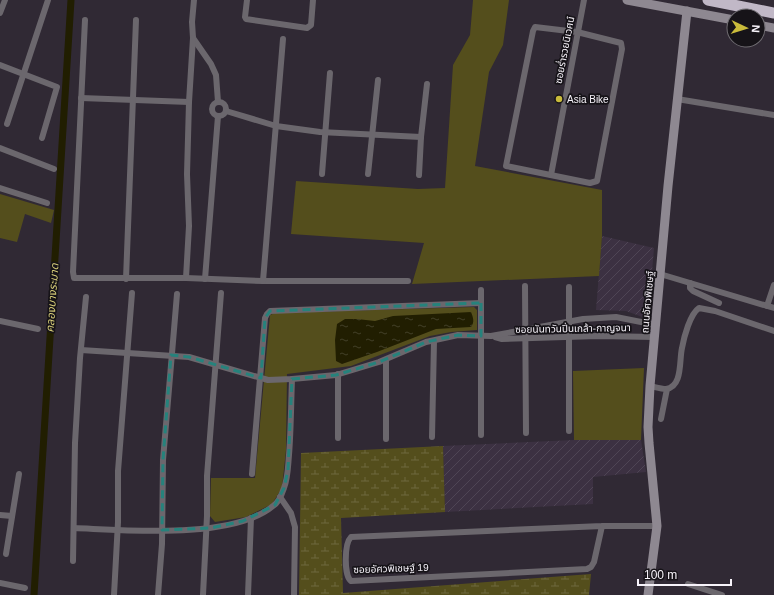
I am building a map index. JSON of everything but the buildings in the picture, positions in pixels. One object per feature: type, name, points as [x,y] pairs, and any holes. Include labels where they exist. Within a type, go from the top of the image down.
[{"type":"highway","points":[[708,0],[774,12]]},
{"type":"street","points":[[0,14],[5,0]]},
{"type":"street","points":[[6,124],[48,0]]},
{"type":"street","points":[[186,278],[189,226],[187,174],[189,102],[194,0]]},
{"type":"street","points":[[246,0],[246,19],[307,28],[311,25],[313,0]]},
{"type":"street","name":"ซอยร่ำรวยนิเวศน์","points":[[551,175],[584,0]]},
{"type":"street","points":[[627,0],[726,18]]},
{"type":"street","name":"ถนนอัศวพิเชษฐ์","points":[[648,595],[657,526],[648,438],[650,386],[677,99],[687,11]]},
{"type":"street","points":[[85,20],[73,272],[74,278],[186,278],[263,281],[408,281]]},
{"type":"street","points":[[126,279],[136,20]]},
{"type":"street","points":[[535,27],[577,32],[621,43],[622,49],[597,181],[590,183],[506,166],[535,27]]},
{"type":"street","points":[[193,38],[211,64],[216,75],[218,102]]},
{"type":"street","points":[[263,281],[283,39]]},
{"type":"street","points":[[0,65],[57,87],[42,138]]},
{"type":"street","points":[[322,174],[330,73]]},
{"type":"street","points":[[368,174],[378,80]]},
{"type":"street","points":[[419,175],[421,137],[427,84]]},
{"type":"street","points":[[81,98],[189,102]]},
{"type":"street","points":[[677,99],[774,115]]},
{"type":"street","points":[[218,102],[224,105],[226,111]]},
{"type":"street","points":[[218,102],[214,104],[212,109],[213,114],[218,116],[223,115],[226,111]]},
{"type":"street","points":[[226,111],[276,126],[325,132],[421,137]]},
{"type":"street","points":[[205,279],[218,116]]},
{"type":"street","points":[[0,148],[54,169]]},
{"type":"street","points":[[0,188],[47,203]]},
{"type":"street","points":[[660,274],[771,307],[774,285]]},
{"type":"street","points":[[690,283],[690,288],[693,291],[719,303]]},
{"type":"street","points":[[525,286],[526,433]]},
{"type":"street","points":[[569,287],[569,430]]},
{"type":"street","points":[[481,290],[481,435]]},
{"type":"street","points":[[114,595],[118,530],[118,471],[132,293]]},
{"type":"street","points":[[203,595],[207,528],[207,476],[221,293]]},
{"type":"street","points":[[158,595],[162,530],[163,460],[177,294]]},
{"type":"street","points":[[72,561],[75,443],[86,297]]},
{"type":"street","points":[[252,474],[266,314],[270,311],[481,303]]},
{"type":"street","points":[[650,386],[667,389],[673,386],[677,380],[685,335],[694,312],[699,308],[715,311],[774,331]]},
{"type":"street","name":"ซอยนันทวันปิ่นเกล้า-กาญจนา","points":[[81,350],[189,357],[268,380],[292,379],[338,374],[386,360],[426,342],[458,335],[491,336],[583,319],[616,318],[656,325]]},
{"type":"street","points":[[0,321],[38,329]]},
{"type":"street","name":"ซอยนันทวันปิ่นเกล้า-กาญจนา","points":[[491,336],[502,339],[655,337]]},
{"type":"street","points":[[432,437],[434,341]]},
{"type":"street","points":[[386,360],[386,439]]},
{"type":"street","points":[[338,374],[338,438]]},
{"type":"street","points":[[74,528],[118,530],[207,528],[244,521],[263,514],[275,505],[280,497],[284,488],[288,470],[291,438],[292,379]]},
{"type":"street","points":[[661,418],[667,389]]},
{"type":"street","points":[[6,554],[19,474]]},
{"type":"street","points":[[280,497],[291,513],[295,527],[294,595]]},
{"type":"street","points":[[0,515],[12,516]]},
{"type":"street","points":[[248,595],[251,518]]},
{"type":"street","name":"ซอยอัศวพิเชษฐ์ 19","points":[[602,526],[594,562],[587,569],[351,581],[348,579],[347,574],[346,550],[347,544],[351,538],[602,526],[657,526]]},
{"type":"street","points":[[0,590],[1,583],[25,588]]},
{"type":"street","points":[[688,584],[722,595]]},
{"type":"highlighted area","points":[[481,303],[481,336],[458,335],[426,342],[379,362],[336,375],[292,379],[288,470],[284,488],[275,505],[243,521],[211,528],[162,530],[163,460],[171,355],[189,357],[261,378],[265,318],[270,311]]},
{"type":"shaded area","points":[[602,236],[654,248],[648,319],[626,311],[596,310]]},
{"type":"shaded area","points":[[574,440],[641,440],[646,472],[593,477],[593,504],[445,512],[443,446]]},
{"type":"green space","points":[[473,0],[509,0],[503,45],[489,72],[475,166],[602,190],[602,236],[599,276],[412,284],[424,243],[291,234],[296,181],[418,189],[445,188],[453,65],[470,35]]},
{"type":"green space","points":[[0,194],[54,210],[51,223],[25,214],[17,242],[0,238]]},
{"type":"green space","points":[[474,307],[477,310],[477,330],[451,332],[430,336],[351,366],[287,374],[286,450],[282,488],[272,504],[246,517],[215,522],[210,516],[211,478],[255,478],[270,315],[275,313]]},
{"type":"green space","points":[[644,368],[641,440],[574,440],[573,371]]},
{"type":"green space","points":[[443,446],[445,512],[341,518],[343,593],[591,574],[589,595],[299,595],[301,453]]},
{"type":"water","points":[[471,312],[473,321],[471,327],[436,329],[342,364],[336,361],[335,340],[337,324],[345,319],[375,321],[393,316]]},
{"type":"waterway","name":"คลองบางระมาด","points":[[34,595],[71,0]]},
{"type":"place","name":"Asia Bike","points":[[559,99]]}]
